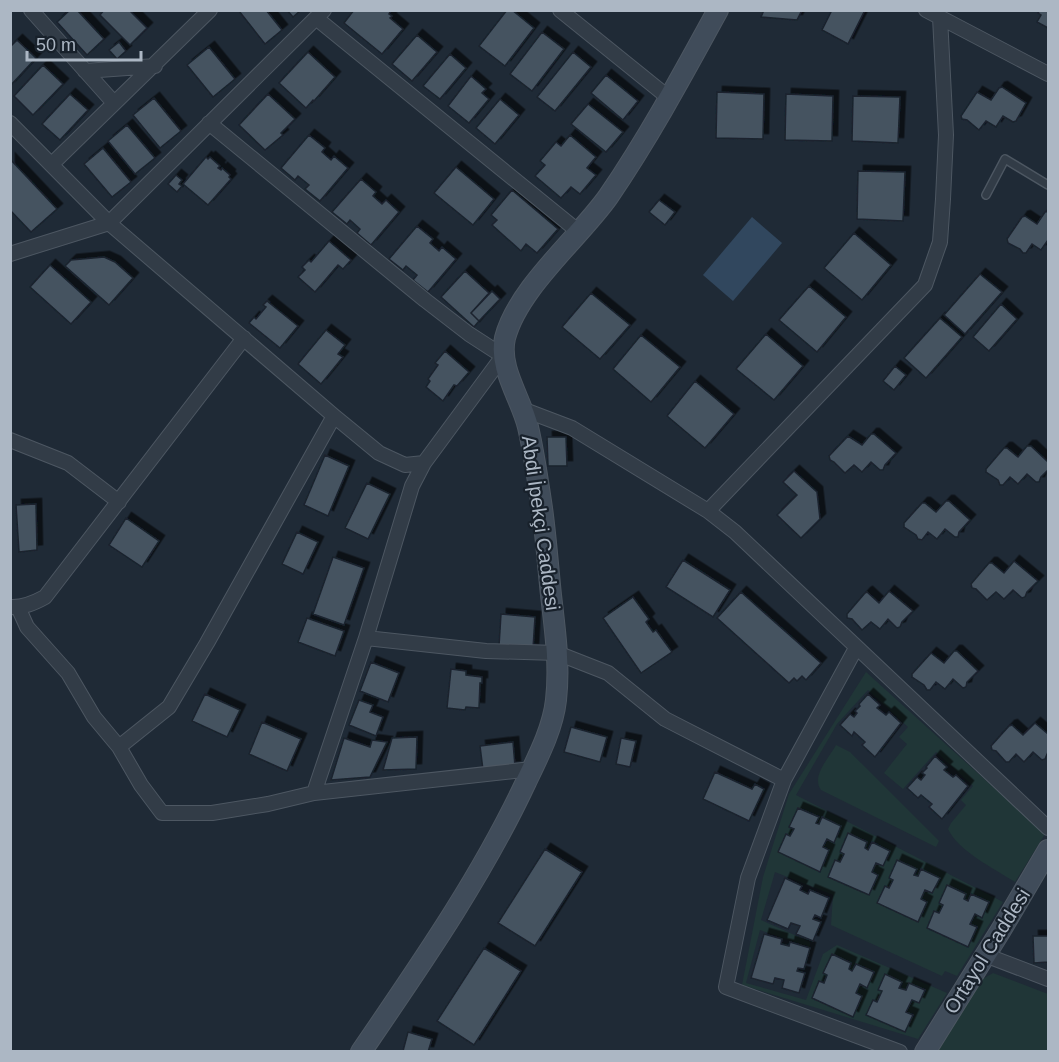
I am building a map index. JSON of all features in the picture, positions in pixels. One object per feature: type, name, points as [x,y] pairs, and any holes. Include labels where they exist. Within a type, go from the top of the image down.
[{"type":"street","points":[[31,10],[114,103]]},
{"type":"street","points":[[52,164],[210,10]]},
{"type":"street","points":[[560,10],[669,98]]},
{"type":"street","points":[[314,793],[366,638],[412,486],[424,463],[503,356],[505,339],[514,315],[550,264],[608,197],[669,98],[718,10]]},
{"type":"street","points":[[926,10],[1048,74]]},
{"type":"street","points":[[10,254],[109,223],[320,14],[579,232]]},
{"type":"street","points":[[708,511],[925,285],[940,242],[943,199],[946,135],[940,17]]},
{"type":"street","points":[[86,71],[155,66]]},
{"type":"street","points":[[10,123],[109,223],[379,453],[405,465],[424,463]]},
{"type":"street","points":[[209,123],[424,300],[503,356]]},
{"type":"street","points":[[244,338],[45,597],[33,603],[14,607],[27,627],[68,673],[94,717],[119,747],[141,785],[162,813],[212,813],[268,804],[314,793],[532,769]]},
{"type":"street","name":"Abdi İpekçi Caddesi","points":[[361,1052],[477,877],[504,828],[532,769],[556,702],[557,652],[542,510],[528,427],[503,356]]},
{"type":"street","points":[[522,408],[572,428],[708,511],[735,532],[1048,828]]},
{"type":"street","points":[[119,747],[169,707],[334,416]]},
{"type":"street","points":[[10,440],[68,463],[118,502]]},
{"type":"street","points":[[366,638],[486,651],[557,652],[608,673],[665,719],[784,780]]},
{"type":"street","points":[[856,648],[784,780],[748,878],[726,987],[900,1052]]},
{"type":"street","name":"Ortayol Caddesi","points":[[925,1052],[1048,850]]},
{"type":"street","points":[[985,955],[1048,979]]},
{"type":"lane","points":[[986,195],[1005,159],[1048,184]]},
{"type":"green space","points":[[866,672],[1045,834],[1015,882],[968,852],[948,829],[966,805],[961,800],[973,786],[936,752],[903,789],[884,773],[907,744],[899,737],[908,727],[868,690],[837,724],[796,795],[1003,902],[957,976],[945,971],[942,976],[831,925],[833,895],[775,872],[761,920],[810,942],[810,947],[760,930],[746,983],[806,1000],[823,954],[837,945],[947,993],[918,1039],[742,985],[763,877],[789,794]]},
{"type":"green space","points":[[836,745],[850,752],[939,841],[936,847],[821,790],[818,785],[820,773]]},
{"type":"green space","points":[[993,973],[1048,994],[1048,1051],[937,1052],[976,983]]},
{"type":"water","points":[[752,217],[782,243],[733,301],[703,275]]},
{"type":"building","points":[[70,10],[77,10],[104,39],[87,55],[57,22]]},
{"type":"building","points":[[104,10],[129,10],[147,28],[130,45],[100,15]]},
{"type":"building","points":[[266,10],[282,30],[265,44],[239,11]]},
{"type":"building","points":[[287,10],[301,10],[293,17]]},
{"type":"building","points":[[354,10],[391,10],[390,18],[403,29],[382,54],[344,23]]},
{"type":"building","points":[[507,10],[512,10],[534,28],[505,66],[479,46]]},
{"type":"building","points":[[764,10],[802,10],[797,20],[761,17]]},
{"type":"building","points":[[832,10],[865,10],[848,44],[822,30]]},
{"type":"building","points":[[1040,10],[1048,10],[1048,28],[1037,22],[1041,15],[1038,13]]},
{"type":"building","points":[[542,32],[564,49],[532,91],[510,74]]},
{"type":"building","points":[[417,35],[437,52],[412,81],[392,64]]},
{"type":"building","points":[[17,40],[36,58],[10,86],[10,47]]},
{"type":"building","points":[[119,42],[126,51],[117,59],[109,50]]},
{"type":"building","points":[[209,47],[235,79],[213,97],[187,65]]},
{"type":"building","points":[[308,52],[335,77],[306,108],[279,83]]},
{"type":"building","points":[[573,52],[591,67],[555,111],[537,97]]},
{"type":"building","points":[[450,54],[466,68],[440,99],[423,86]]},
{"type":"building","points":[[43,65],[63,84],[33,115],[14,96]]},
{"type":"building","points":[[606,75],[638,101],[623,120],[591,93]]},
{"type":"building","points":[[471,76],[486,89],[482,93],[489,99],[469,123],[448,106]]},
{"type":"building","points":[[1002,87],[1026,103],[1016,121],[1013,122],[1003,116],[996,127],[986,121],[979,130],[967,120],[962,119],[961,116],[977,92],[991,100]]},
{"type":"building","points":[[717,92],[764,94],[763,139],[716,138]]},
{"type":"building","points":[[70,94],[88,110],[60,140],[42,124]]},
{"type":"building","points":[[268,94],[295,119],[281,133],[283,135],[265,150],[239,125]]},
{"type":"building","points":[[786,94],[833,96],[832,141],[785,140]]},
{"type":"building","points":[[853,96],[900,97],[898,143],[852,141]]},
{"type":"building","points":[[154,98],[181,131],[160,148],[133,115]]},
{"type":"building","points":[[500,99],[519,115],[495,144],[476,128]]},
{"type":"building","points":[[588,104],[623,132],[606,152],[571,124]]},
{"type":"building","points":[[127,125],[155,158],[135,174],[108,141]]},
{"type":"building","points":[[309,135],[325,148],[322,152],[331,160],[334,156],[348,168],[320,201],[305,189],[309,185],[298,176],[295,180],[281,168]]},
{"type":"building","points":[[570,135],[596,157],[587,168],[596,175],[580,194],[571,187],[561,198],[535,176],[545,165],[540,161],[556,142],[561,146]]},
{"type":"building","points":[[103,148],[131,182],[112,197],[84,164]]},
{"type":"building","points":[[206,157],[208,159],[210,157],[220,166],[218,168],[221,170],[222,168],[230,175],[231,179],[208,205],[183,184]]},
{"type":"building","points":[[10,159],[57,209],[31,232],[10,210]]},
{"type":"building","points":[[456,167],[494,199],[473,225],[434,193]]},
{"type":"building","points":[[858,171],[905,172],[903,221],[857,219]]},
{"type":"building","points":[[176,175],[182,180],[179,184],[182,186],[177,192],[168,184]]},
{"type":"building","points":[[361,179],[376,192],[373,196],[382,204],[386,200],[399,212],[371,245],[357,233],[360,229],[350,220],[347,224],[332,212]]},
{"type":"building","points":[[512,190],[558,229],[537,253],[526,244],[521,251],[492,225],[497,220],[491,215]]},
{"type":"building","points":[[659,200],[675,212],[665,225],[649,212]]},
{"type":"building","points":[[1048,211],[1048,240],[1041,250],[1032,244],[1026,253],[1023,253],[1008,243],[1007,239],[1022,217],[1025,216],[1037,224]]},
{"type":"building","points":[[417,226],[433,239],[430,243],[439,251],[442,247],[456,259],[428,292],[413,280],[417,275],[406,266],[403,270],[389,259]]},
{"type":"building","points":[[854,233],[891,265],[862,300],[824,268]]},
{"type":"building","points":[[329,241],[351,260],[343,269],[338,265],[315,292],[298,277],[305,270],[302,267],[309,260],[311,262]]},
{"type":"building","points":[[104,257],[115,262],[133,278],[109,305],[65,266],[71,260]]},
{"type":"building","points":[[50,265],[91,302],[71,324],[30,287]]},
{"type":"building","points":[[465,271],[489,293],[471,313],[479,321],[474,327],[441,297]]},
{"type":"building","points":[[980,274],[1002,292],[965,334],[944,315]]},
{"type":"building","points":[[809,286],[846,317],[817,352],[779,320]]},
{"type":"building","points":[[492,291],[500,299],[479,321],[471,313]]},
{"type":"building","points":[[591,293],[630,325],[600,359],[562,327]]},
{"type":"building","points":[[267,301],[298,326],[280,348],[249,323],[254,317],[256,319],[266,307],[263,305]]},
{"type":"building","points":[[1001,304],[1017,319],[989,351],[973,337]]},
{"type":"building","points":[[940,318],[962,337],[926,378],[904,358]]},
{"type":"building","points":[[326,330],[345,345],[338,354],[343,357],[321,384],[298,364]]},
{"type":"building","points":[[766,334],[803,366],[774,400],[736,369]]},
{"type":"building","points":[[641,335],[680,367],[651,402],[613,369]]},
{"type":"building","points":[[445,351],[469,372],[457,386],[454,385],[443,401],[426,387],[430,381],[428,379],[438,365],[435,363]]},
{"type":"building","points":[[895,366],[906,375],[894,390],[883,381]]},
{"type":"building","points":[[695,381],[734,414],[705,448],[667,416]]},
{"type":"building","points":[[871,434],[874,434],[896,453],[883,470],[871,462],[862,472],[854,465],[845,473],[830,460],[829,456],[848,436],[862,445]]},
{"type":"building","points":[[547,437],[566,437],[567,466],[548,466]]},
{"type":"building","points":[[1027,446],[1031,446],[1048,462],[1048,470],[1039,482],[1027,474],[1018,484],[1010,477],[1003,485],[1000,485],[998,480],[986,472],[1004,448],[1018,457]]},
{"type":"building","points":[[325,455],[349,466],[328,516],[304,505]]},
{"type":"building","points":[[794,471],[817,492],[820,519],[801,538],[777,515],[797,495],[783,482]]},
{"type":"building","points":[[367,483],[390,494],[368,539],[345,528]]},
{"type":"building","points":[[946,501],[949,501],[970,520],[959,532],[958,537],[945,529],[937,539],[928,532],[922,540],[904,527],[904,523],[922,503],[936,512]]},
{"type":"building","points":[[36,504],[37,550],[19,552],[16,505]]},
{"type":"building","points":[[126,518],[159,541],[142,567],[109,545]]},
{"type":"building","points":[[297,532],[318,542],[303,574],[282,564]]},
{"type":"building","points":[[333,557],[364,568],[344,625],[313,614]]},
{"type":"building","points":[[683,560],[730,590],[713,617],[666,587]]},
{"type":"building","points":[[1014,561],[1038,581],[1025,597],[1022,598],[1013,590],[1004,599],[996,592],[987,600],[972,588],[971,584],[989,563],[1004,573]]},
{"type":"building","points":[[889,591],[913,611],[900,627],[897,628],[888,619],[880,629],[871,622],[862,630],[852,619],[847,618],[847,614],[865,593],[867,592],[879,603]]},
{"type":"building","points":[[741,592],[821,663],[806,680],[802,676],[797,681],[794,678],[789,683],[717,618]]},
{"type":"building","points":[[633,597],[649,619],[646,622],[653,632],[656,630],[672,652],[641,673],[603,618]]},
{"type":"building","points":[[501,614],[535,617],[533,649],[499,646]]},
{"type":"building","points":[[307,618],[344,631],[335,656],[298,642]]},
{"type":"building","points":[[954,651],[957,651],[978,671],[967,682],[966,687],[963,688],[953,679],[945,689],[936,682],[930,690],[927,690],[924,685],[912,677],[912,674],[931,653],[944,663]]},
{"type":"building","points":[[371,662],[399,673],[388,702],[360,691]]},
{"type":"building","points":[[451,669],[466,671],[466,675],[482,677],[479,708],[466,707],[465,710],[447,708]]},
{"type":"building","points":[[205,694],[240,710],[227,737],[192,721]]},
{"type":"building","points":[[868,694],[880,705],[877,708],[886,715],[889,712],[901,723],[875,757],[862,745],[865,742],[854,732],[852,736],[840,725],[850,714],[854,717],[859,704]]},
{"type":"building","points":[[359,700],[373,705],[370,712],[383,717],[376,736],[349,725]]},
{"type":"building","points":[[262,722],[301,739],[287,771],[249,754]]},
{"type":"building","points":[[1035,723],[1048,734],[1048,752],[1045,759],[1042,760],[1033,752],[1024,762],[1016,754],[1009,762],[1006,762],[996,751],[992,750],[991,746],[1009,726],[1012,725],[1023,735]]},
{"type":"building","points":[[571,727],[607,737],[600,762],[564,752]]},
{"type":"building","points":[[417,737],[416,769],[383,770],[392,738]]},
{"type":"building","points":[[344,738],[370,747],[372,740],[387,742],[370,777],[331,780]]},
{"type":"building","points":[[621,738],[636,741],[630,767],[616,764]]},
{"type":"building","points":[[513,742],[515,766],[483,770],[480,746]]},
{"type":"building","points":[[935,756],[947,767],[944,770],[953,777],[956,775],[968,786],[942,819],[929,807],[932,804],[921,795],[918,798],[907,788],[917,777],[921,780],[925,775],[922,773]]},
{"type":"building","points":[[715,772],[752,789],[755,784],[764,789],[749,821],[703,799]]},
{"type":"building","points":[[798,808],[819,817],[816,823],[819,824],[822,817],[841,826],[834,843],[827,839],[823,847],[829,850],[820,872],[778,852],[786,834],[790,836],[794,829],[789,827]]},
{"type":"building","points":[[848,833],[867,842],[865,848],[868,850],[872,842],[890,851],[883,866],[876,863],[872,872],[878,875],[869,895],[828,877],[835,860],[840,862],[844,854],[840,852]]},
{"type":"building","points":[[545,849],[582,872],[535,946],[498,923]]},
{"type":"building","points":[[897,860],[917,869],[914,875],[918,876],[921,869],[940,878],[932,893],[925,890],[921,899],[927,902],[918,922],[877,903],[885,886],[889,888],[893,880],[889,878]]},
{"type":"building","points":[[785,878],[802,886],[800,890],[808,894],[810,890],[829,898],[821,918],[815,915],[813,919],[821,922],[813,941],[796,934],[800,926],[791,923],[788,929],[767,920]]},
{"type":"building","points":[[947,885],[966,894],[964,899],[968,901],[971,894],[989,902],[982,918],[975,914],[970,924],[977,927],[968,947],[927,928],[934,911],[939,913],[943,905],[939,903]]},
{"type":"building","points":[[764,934],[782,939],[781,944],[789,946],[790,942],[810,948],[804,969],[798,968],[797,971],[805,973],[799,993],[782,988],[784,980],[775,978],[773,984],[751,978]]},
{"type":"building","points":[[1033,936],[1048,936],[1048,962],[1034,963]]},
{"type":"building","points":[[484,948],[521,971],[474,1045],[437,1021]]},
{"type":"building","points":[[832,954],[851,963],[849,969],[852,971],[856,964],[874,972],[867,988],[860,984],[856,993],[862,996],[853,1017],[812,998],[819,981],[824,983],[827,975],[823,973]]},
{"type":"building","points":[[885,974],[902,982],[899,988],[906,990],[909,983],[925,990],[919,1003],[912,1000],[906,1012],[913,1015],[905,1032],[866,1015],[873,1000],[877,1002],[882,991],[878,990]]},
{"type":"building","points":[[408,1032],[432,1039],[428,1052],[403,1051]]}]
